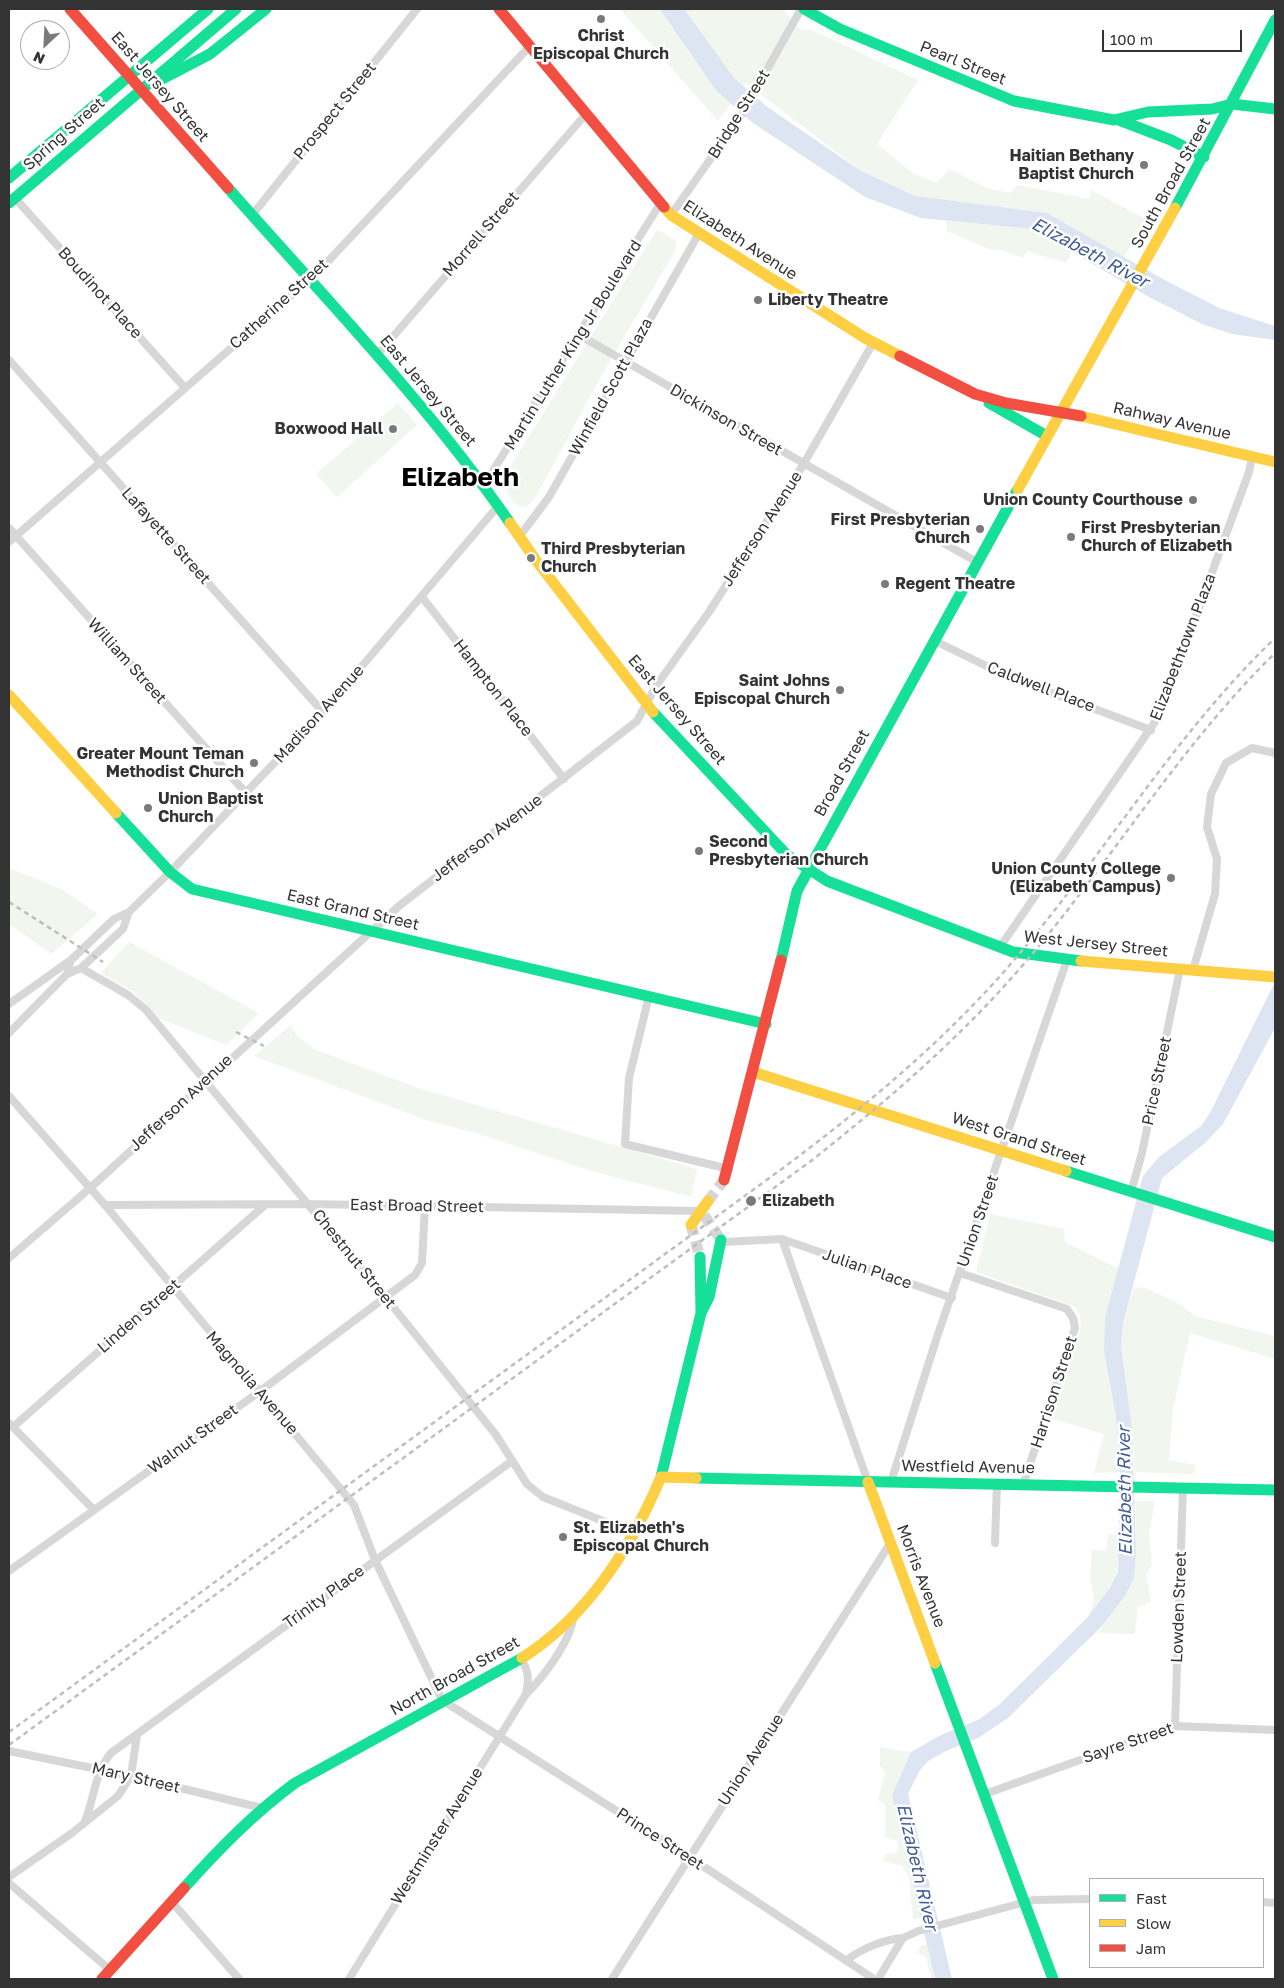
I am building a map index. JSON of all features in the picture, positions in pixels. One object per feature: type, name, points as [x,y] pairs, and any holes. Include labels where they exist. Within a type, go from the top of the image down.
[{"type":"main road","name":"East Jersey Street","points":[[70,9],[254,214],[376,355],[484,485],[519,537],[647,706],[787,855],[808,870]]},
{"type":"main road","points":[[178,34],[198,9]]},
{"type":"main road","points":[[178,34],[208,9]]},
{"type":"main road","points":[[140,89],[236,9]]},
{"type":"main road","points":[[140,89],[210,54],[266,9]]},
{"type":"main road","name":"Elizabeth Avenue","points":[[498,9],[660,204],[671,215],[698,235],[873,343],[975,394],[1006,403],[1062,411]]},
{"type":"main road","name":"Pearl Street","points":[[802,9],[840,29],[994,94],[1014,101],[1119,120],[1171,140],[1204,157]]},
{"type":"main road","name":"South Broad Street","points":[[1062,411],[1204,157],[1275,20]]},
{"type":"main road","name":"Spring Street","points":[[9,178],[178,34]]},
{"type":"main road","name":"Spring Street","points":[[12,201],[140,89]]},
{"type":"main road","name":"Pearl Street","points":[[1119,120],[1148,112],[1212,109],[1232,104],[1275,109]]},
{"type":"main road","points":[[975,394],[1047,436]]},
{"type":"main road","name":"Broad Street","points":[[724,1180],[729,1169],[766,1024],[797,892],[933,640],[1062,411]]},
{"type":"main road","name":"Rahway Avenue","points":[[1062,411],[1275,462]]},
{"type":"main road","name":"East Grand Street","points":[[9,695],[170,872],[192,889],[766,1024]]},
{"type":"main road","name":"West Jersey Street","points":[[808,870],[827,881],[1013,952],[1067,960],[1275,977]]},
{"type":"main road","name":"West Grand Street","points":[[753,1072],[1275,1237]]},
{"type":"main road","points":[[691,1225],[702,1213],[708,1201]]},
{"type":"main road","name":"North Broad Street","points":[[102,1979],[228,1839],[262,1808],[295,1784],[334,1760],[520,1659],[539,1647],[573,1618],[615,1562],[633,1533],[661,1477],[701,1314],[709,1297],[722,1241]]},
{"type":"main road","name":"North Broad Street","points":[[700,1257],[701,1314]]},
{"type":"main road","name":"Westfield Avenue","points":[[661,1477],[1275,1490]]},
{"type":"main road","name":"Morris Avenue","points":[[868,1482],[1053,1979]]},
{"type":"street","name":"Prospect Street","points":[[254,214],[417,9]]},
{"type":"street","name":"Bridge Street","points":[[671,215],[742,114],[802,9]]},
{"type":"street","name":"Catherine Street","points":[[9,542],[309,278],[530,46]]},
{"type":"street","name":"Morrell Street","points":[[376,355],[586,114]]},
{"type":"street","name":"Boudinot Place","points":[[12,201],[185,388]]},
{"type":"street","name":"Martin Luther King Jr Boulevard","points":[[484,485],[660,204]]},
{"type":"street","name":"Winfield Scott Plaza","points":[[519,537],[549,497],[624,362],[698,235]]},
{"type":"street","name":"Dickinson Street","points":[[579,335],[803,465],[977,562]]},
{"type":"street","name":"Jefferson Avenue","points":[[9,1258],[89,1188],[408,898],[630,728],[647,706],[656,686],[708,612],[803,465],[873,343]]},
{"type":"street","name":"Lafayette Street","points":[[9,360],[323,712]]},
{"type":"street","name":"Elizabethtown Plaza","points":[[1000,947],[1152,730],[1195,620],[1249,472],[1252,457]]},
{"type":"street","name":"Madison Avenue","points":[[67,974],[71,960],[114,919],[129,912],[170,872],[323,712],[498,506]]},
{"type":"street","name":"William Street","points":[[9,528],[246,793]]},
{"type":"street","name":"Hampton Place","points":[[422,597],[564,779]]},
{"type":"street","name":"Caldwell Place","points":[[933,640],[1009,677],[1152,730]]},
{"type":"street","points":[[1193,970],[1215,894],[1217,859],[1207,827],[1211,794],[1226,763],[1249,749],[1275,753]]},
{"type":"street","name":"Madison Avenue","points":[[9,1033],[67,974],[81,968],[123,929],[129,912]]},
{"type":"street","points":[[9,1004],[71,960]]},
{"type":"street","name":"Union Street","points":[[891,1482],[937,1337],[1067,960]]},
{"type":"street","name":"Chestnut Street","points":[[81,968],[128,995],[146,1010],[386,1298],[496,1435],[534,1492],[633,1533]]},
{"type":"street","name":"Price Street","points":[[1135,1193],[1180,970]]},
{"type":"street","points":[[649,996],[629,1078],[625,1144],[729,1169]]},
{"type":"street","name":"Magnolia Avenue","points":[[9,1096],[105,1205],[259,1392],[326,1468],[354,1505],[375,1560],[444,1701]]},
{"type":"street","name":"East Broad Street","points":[[105,1205],[309,1204],[702,1213]]},
{"type":"street","name":"Linden Street","points":[[11,1425],[172,1288],[265,1205]]},
{"type":"street","name":"Walnut Street","points":[[9,1571],[259,1392],[386,1298],[420,1269],[425,1206]]},
{"type":"street","points":[[722,1241],[782,1239]]},
{"type":"street","name":"Julian Place","points":[[782,1239],[952,1298]]},
{"type":"street","name":"Morris Avenue","points":[[782,1239],[868,1482]]},
{"type":"street","name":"Harrison Street","points":[[960,1273],[1067,1309],[1073,1318],[1075,1328],[1023,1485]]},
{"type":"street","points":[[11,1425],[94,1510]]},
{"type":"street","name":"Trinity Place","points":[[100,1769],[111,1753],[512,1461]]},
{"type":"street","points":[[995,1543],[997,1484]]},
{"type":"street","name":"Lowden Street","points":[[1175,1726],[1182,1488]]},
{"type":"street","name":"Union Avenue","points":[[612,1979],[891,1542]]},
{"type":"street","name":"Westminster Avenue","points":[[349,1979],[499,1736],[526,1694],[538,1682],[567,1636],[573,1618]]},
{"type":"street","name":"Westminster Avenue","points":[[520,1659],[527,1668],[529,1679],[526,1694]]},
{"type":"street","name":"Prince Street","points":[[444,1701],[689,1857],[874,1979]]},
{"type":"street","name":"Sayre Street","points":[[985,1794],[1175,1726],[1275,1730]]},
{"type":"street","points":[[9,1877],[72,1833],[118,1796],[131,1776],[137,1734]]},
{"type":"street","name":"Mary Street","points":[[9,1751],[100,1769],[262,1808]]},
{"type":"street","points":[[85,1822],[91,1807],[100,1769]]},
{"type":"street","points":[[9,1883],[110,1970]]},
{"type":"street","points":[[846,1961],[854,1955],[893,1938],[903,1938],[918,1931],[1025,1902],[1049,1898],[1089,1899]]},
{"type":"street","points":[[172,1902],[238,1979]]},
{"type":"street","points":[[878,1979],[903,1938]]},
{"type":"shaded area","points":[[620,9],[782,9],[801,30],[810,29],[918,80],[877,144],[914,174],[937,183],[950,169],[986,188],[1011,193],[1017,185],[1089,199],[1091,190],[1147,220],[1124,257],[1047,213],[915,196],[861,171],[746,83],[718,121]]},
{"type":"shaded area","points":[[946,221],[1033,229],[1072,251],[1066,263],[1027,251],[1023,258],[1001,250],[991,250],[947,231]]},
{"type":"shaded area","points":[[659,230],[677,242],[675,251],[604,371],[534,500],[525,507],[516,504],[509,496],[505,487],[504,477],[656,231]]},
{"type":"shaded area","points":[[398,403],[417,425],[337,497],[316,474]]},
{"type":"shaded area","points":[[9,868],[61,889],[98,914],[51,954],[9,924]]},
{"type":"shaded area","points":[[129,942],[259,1013],[226,1045],[156,1017],[134,992],[101,973]]},
{"type":"shaded area","points":[[291,1025],[296,1035],[316,1050],[418,1088],[697,1169],[691,1197],[591,1171],[479,1134],[429,1121],[254,1056]]},
{"type":"shaded area","points":[[990,1214],[1064,1229],[1065,1242],[1119,1269],[1105,1318],[1104,1351],[1116,1417],[1120,1472],[1094,1473],[1104,1434],[1053,1419],[1081,1327],[1080,1316],[1076,1307],[976,1272]]},
{"type":"shaded area","points":[[1134,1287],[1146,1288],[1181,1305],[1195,1316],[1275,1336],[1275,1359],[1190,1333],[1173,1408],[1169,1460],[1196,1465],[1193,1474],[1135,1472],[1132,1428],[1121,1347],[1123,1323]]},
{"type":"shaded area","points":[[1136,1501],[1155,1501],[1149,1532],[1152,1565],[1146,1574],[1151,1602],[1138,1607],[1135,1634],[1098,1633],[1125,1596],[1136,1551]]},
{"type":"shaded area","points":[[1108,1534],[1120,1535],[1116,1572],[1109,1588],[1088,1617],[1094,1600],[1090,1577],[1092,1550],[1106,1550]]},
{"type":"shaded area","points":[[880,1747],[911,1752],[892,1795],[921,1918],[913,1920],[909,1877],[902,1866],[883,1861],[886,1854],[897,1853],[898,1841],[885,1837],[886,1806],[878,1800],[885,1773],[880,1765]]},
{"type":"shaded area","points":[[927,1944],[935,1979],[931,1979],[926,1958],[918,1953],[920,1946]]},
{"type":"water","name":"Elizabeth River","points":[[660,9],[684,9],[734,78],[766,106],[861,171],[915,196],[1047,213],[1159,277],[1219,308],[1275,326],[1275,340],[1232,334],[1202,324],[1149,297],[1033,229],[921,218],[865,197],[753,123],[716,90]]},
{"type":"water","name":"Elizabeth River","points":[[1275,982],[1275,1028],[1223,1124],[1206,1142],[1162,1178],[1123,1323],[1121,1347],[1132,1428],[1136,1551],[1134,1577],[1125,1596],[1103,1625],[1008,1718],[978,1738],[946,1751],[928,1761],[920,1770],[908,1794],[952,1979],[935,1979],[892,1795],[911,1752],[941,1735],[978,1720],[1000,1704],[1088,1617],[1110,1588],[1118,1571],[1120,1472],[1116,1417],[1104,1351],[1105,1318],[1143,1176],[1159,1157],[1201,1126],[1211,1111]]},
{"type":"tunnel","points":[[708,1201],[724,1180]]},
{"type":"tunnel","points":[[704,1215],[721,1240]]},
{"type":"tunnel","points":[[691,1225],[700,1257]]},
{"type":"railway","points":[[9,1732],[779,1171],[899,1075],[955,1023],[1008,967],[1075,884],[1203,716],[1275,638]]},
{"type":"railway","points":[[9,1745],[811,1161],[902,1086],[986,1006],[1038,947],[1211,722],[1275,653]]},
{"type":"railway","points":[[9,902],[103,962]]},
{"type":"railway","points":[[236,1032],[264,1046]]},
{"type":"traffic: fast","points":[[9,178],[208,9]]},
{"type":"traffic: fast","points":[[9,203],[236,9]]},
{"type":"traffic: fast","points":[[160,80],[210,54],[266,9]]},
{"type":"traffic: fast","points":[[804,9],[840,29],[1014,101],[1114,120],[1148,112],[1212,109],[1232,104],[1275,109]]},
{"type":"traffic: fast","points":[[1175,208],[1275,20]]},
{"type":"traffic: fast","points":[[1119,120],[1171,140],[1204,157]]},
{"type":"traffic: fast","points":[[228,188],[410,393],[510,523]]},
{"type":"traffic: fast","points":[[989,403],[1047,436]]},
{"type":"traffic: fast","points":[[781,960],[797,891],[1018,489]]},
{"type":"traffic: fast","points":[[653,712],[787,855],[827,881],[1013,952],[1081,961]]},
{"type":"traffic: fast","points":[[116,813],[170,872],[192,889],[766,1024]]},
{"type":"traffic: fast","points":[[1066,1171],[1275,1237]]},
{"type":"traffic: fast","points":[[661,1477],[701,1313],[709,1297],[721,1240]]},
{"type":"traffic: fast","points":[[700,1257],[701,1312]]},
{"type":"traffic: fast","points":[[696,1478],[1275,1490]]},
{"type":"traffic: fast","points":[[184,1888],[237,1832],[295,1783],[522,1658]]},
{"type":"traffic: fast","points":[[935,1663],[1053,1979]]},
{"type":"traffic: slow","points":[[664,207],[671,215],[865,338],[900,356]]},
{"type":"traffic: slow","points":[[1018,489],[1175,208]]},
{"type":"traffic: slow","points":[[1081,416],[1275,462]]},
{"type":"traffic: slow","points":[[510,523],[535,559],[653,712]]},
{"type":"traffic: slow","points":[[9,695],[116,813]]},
{"type":"traffic: slow","points":[[1081,961],[1275,977]]},
{"type":"traffic: slow","points":[[753,1072],[1066,1171]]},
{"type":"traffic: slow","points":[[691,1225],[708,1201]]},
{"type":"traffic: slow","points":[[522,1658],[546,1641],[567,1622],[605,1578],[636,1529],[661,1477],[696,1478]]},
{"type":"traffic: slow","points":[[868,1482],[935,1663]]},
{"type":"traffic: jam","points":[[70,9],[228,188]]},
{"type":"traffic: jam","points":[[499,9],[664,207]]},
{"type":"traffic: jam","points":[[900,356],[975,394],[1006,403],[1081,416]]},
{"type":"traffic: jam","points":[[724,1180],[781,960]]},
{"type":"traffic: jam","points":[[102,1979],[184,1888]]},
{"type":"place","name":"Christ Episcopal Church","points":[[601,19]]},
{"type":"place","name":"Haitian Bethany Baptist Church","points":[[1144,165]]},
{"type":"place","name":"Liberty Theatre","points":[[758,300]]},
{"type":"place","name":"Boxwood Hall","points":[[393,429]]},
{"type":"place","name":"Union County Courthouse","points":[[1193,500]]},
{"type":"place","name":"First Presbyterian Church","points":[[980,529]]},
{"type":"place","name":"First Presbyterian Church of Elizabeth","points":[[1071,537]]},
{"type":"place","name":"Third Presbyterian Church","points":[[531,558]]},
{"type":"place","name":"Regent Theatre","points":[[885,584]]},
{"type":"place","name":"Saint Johns Episcopal Church","points":[[840,690]]},
{"type":"place","name":"Greater Mount Teman Methodist Church","points":[[254,763]]},
{"type":"place","name":"Union Baptist Church","points":[[148,808]]},
{"type":"place","name":"Second Presbyterian Church","points":[[699,851]]},
{"type":"place","name":"Union County College (Elizabeth Campus)","points":[[1171,878]]},
{"type":"place","name":"Elizabeth","points":[[751,1201]]},
{"type":"place","name":"St. Elizabeth's Episcopal Church","points":[[563,1537]]},
{"type":"district","name":"Elizabeth","points":[[460,478]]}]
